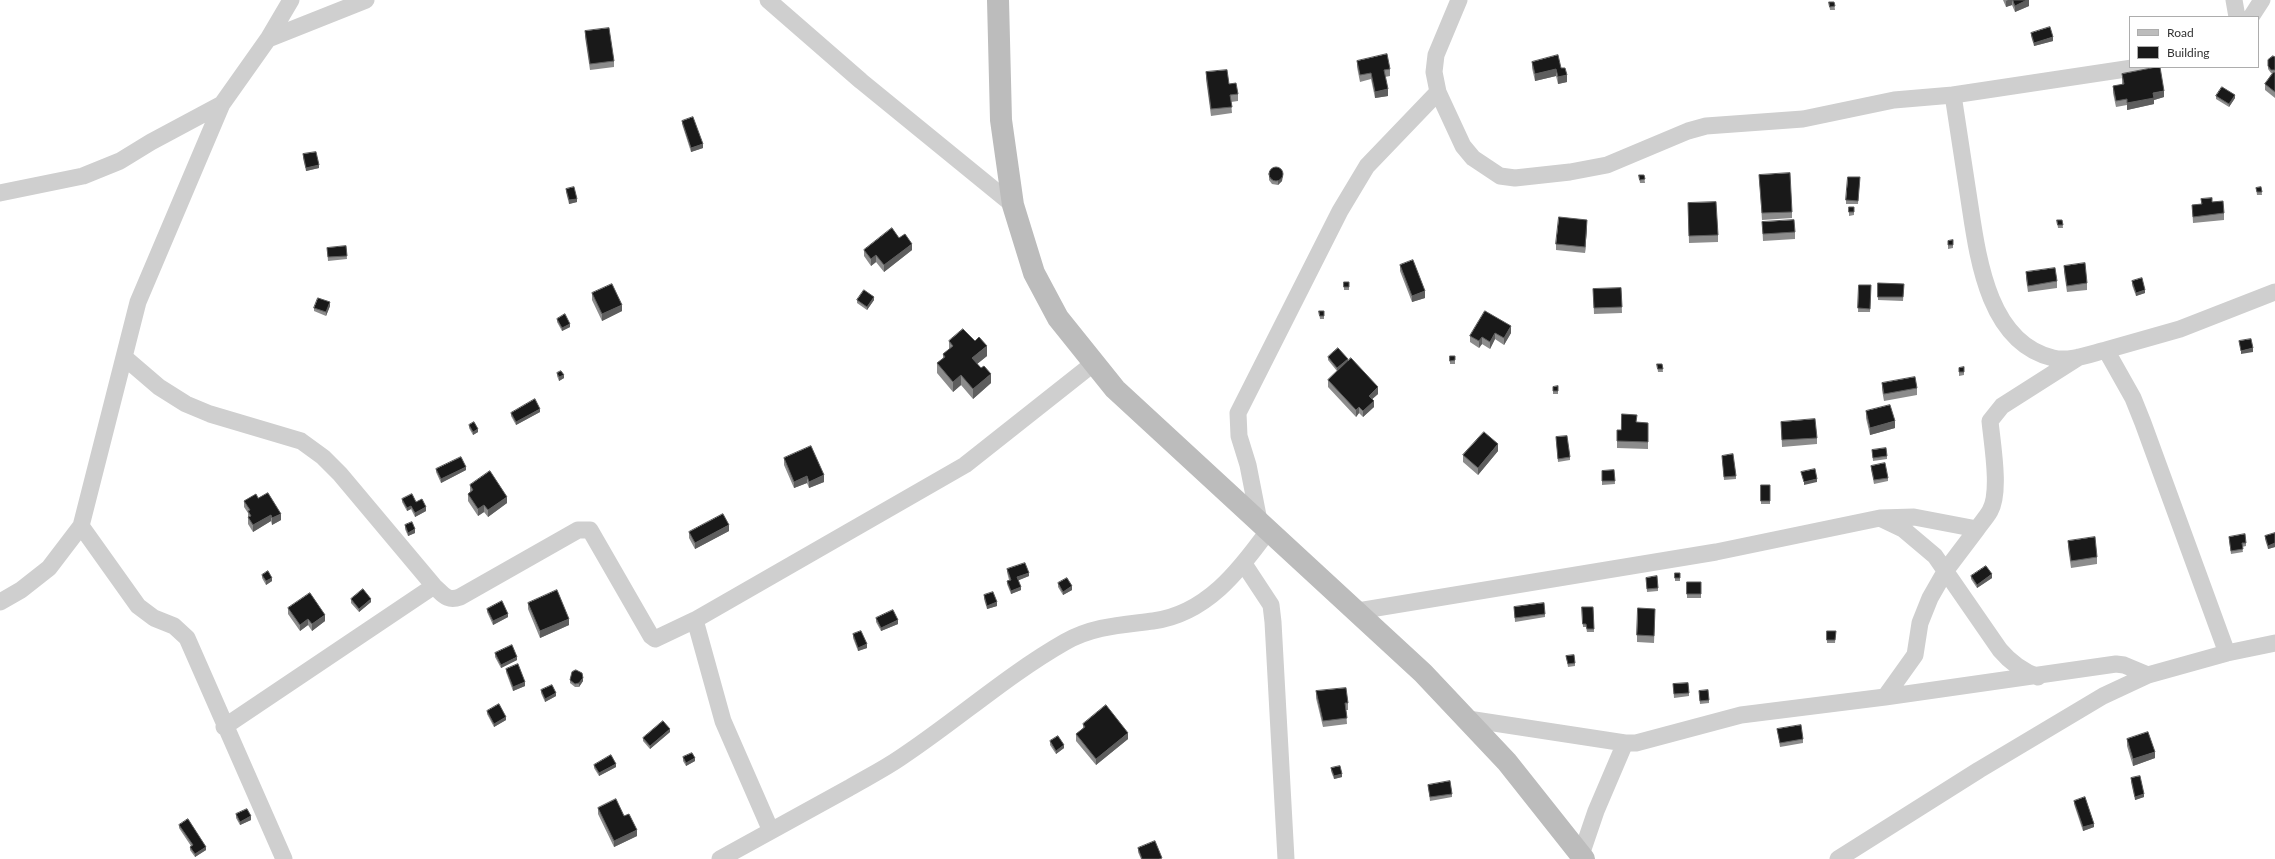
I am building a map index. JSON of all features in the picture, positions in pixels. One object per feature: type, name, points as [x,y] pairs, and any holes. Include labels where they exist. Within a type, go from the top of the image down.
[{"type":"street","points":[[3,602],[49,568],[81,526],[138,302],[222,104],[268,39],[290,0]]},
{"type":"street","points":[[268,39],[366,0]]},
{"type":"street","points":[[767,0],[861,81],[1013,205]]},
{"type":"street","points":[[998,0],[1001,120],[1013,205],[1034,273],[1058,318],[1115,389],[1263,526],[1358,611],[1423,673],[1507,762],[1582,857]]},
{"type":"street","points":[[1459,0],[1436,55],[1434,72],[1438,92],[1463,146],[1473,158],[1500,176],[1515,178],[1570,172],[1607,165],[1688,131],[1706,126],[1803,119],[1894,100],[1953,94],[2132,68]]},
{"type":"street","points":[[2234,0],[2237,16]]},
{"type":"street","points":[[2252,16],[2262,0]]},
{"type":"street","points":[[720,859],[898,759],[1031,662],[1067,640],[1089,631],[1111,625],[1156,620],[1199,605],[1228,582],[1244,564],[1263,526],[1248,465],[1239,436],[1238,412],[1340,211],[1360,176],[1367,166],[1438,92]]},
{"type":"street","points":[[1953,94],[1978,261],[1990,297],[2007,326],[2025,347],[2053,358],[2080,357],[2180,329],[2275,292]]},
{"type":"street","points":[[0,193],[83,176],[120,161],[151,142],[222,104]]},
{"type":"street","points":[[2106,350],[2133,398],[2143,423],[2227,653]]},
{"type":"street","points":[[124,357],[159,387],[186,404],[210,414],[301,441],[323,457],[340,474],[434,586],[447,598],[453,600],[578,530],[587,529],[592,532],[651,636],[656,639],[695,620],[965,465],[1094,363]]},
{"type":"street","points":[[1885,697],[1915,655],[1918,631],[1925,609],[1946,570],[1991,510],[1995,466],[1990,421],[2002,406],[2080,357]]},
{"type":"street","points":[[1358,611],[1708,553],[1880,518],[1914,517],[1977,529]]},
{"type":"street","points":[[1880,518],[1903,530],[1920,542],[1946,570],[2000,650],[2011,663],[2025,672],[2039,677]]},
{"type":"street","points":[[81,526],[138,606],[154,618],[181,630],[187,638],[224,727],[284,859]]},
{"type":"street","points":[[1244,564],[1270,606],[1273,622],[1286,859]]},
{"type":"street","points":[[224,727],[434,586]]},
{"type":"street","points":[[695,620],[723,721],[771,831]]},
{"type":"street","points":[[1838,859],[2103,696],[2148,675],[2227,653],[2275,643]]},
{"type":"street","points":[[1468,720],[1625,743],[1645,741],[1741,715],[2039,677],[2116,664],[2124,665],[2148,675]]},
{"type":"street","points":[[1582,857],[1596,811],[1625,743]]},
{"type":"building","points":[[2013,0],[2027,0],[2015,6]]},
{"type":"building","points":[[1829,2],[1834,2],[1835,6],[1830,7]]},
{"type":"building","points":[[2050,27],[2053,37],[2034,43],[2031,33]]},
{"type":"building","points":[[609,28],[614,61],[590,64],[585,31]]},
{"type":"building","points":[[1387,54],[1390,69],[1384,70],[1388,89],[1375,92],[1371,73],[1360,75],[1357,61]]},
{"type":"building","points":[[1558,55],[1561,68],[1565,68],[1567,75],[1558,77],[1556,69],[1535,74],[1532,62]]},
{"type":"building","points":[[2273,56],[2275,57],[2275,70],[2271,70],[2268,66],[2268,60]]},
{"type":"building","points":[[2152,68],[2160,68],[2164,91],[2153,93],[2154,98],[2127,103],[2127,99],[2116,101],[2113,86],[2124,84],[2122,74]]},
{"type":"building","points":[[1227,70],[1229,84],[1236,83],[1238,94],[1230,95],[1232,107],[1211,109],[1206,72]]},
{"type":"building","points":[[2274,72],[2275,73],[2275,92],[2265,84]]},
{"type":"building","points":[[2222,87],[2235,95],[2229,104],[2216,96]]},
{"type":"building","points":[[693,117],[703,144],[691,148],[682,121]]},
{"type":"building","points":[[316,152],[319,165],[306,168],[303,154]]},
{"type":"building","points":[[1276,167],[1281,169],[1283,174],[1281,179],[1276,181],[1271,179],[1269,174],[1271,169]]},
{"type":"building","points":[[1790,173],[1792,212],[1762,213],[1759,175]]},
{"type":"building","points":[[1639,175],[1644,175],[1645,179],[1640,180]]},
{"type":"building","points":[[1848,177],[1860,177],[1858,201],[1846,200]]},
{"type":"building","points":[[574,187],[577,199],[569,200],[566,189]]},
{"type":"building","points":[[2261,187],[2262,192],[2257,192],[2256,188]]},
{"type":"building","points":[[2212,198],[2212,202],[2223,201],[2224,213],[2193,217],[2192,205],[2202,204],[2201,199]]},
{"type":"building","points":[[1716,202],[1718,235],[1689,236],[1688,203]]},
{"type":"building","points":[[1849,207],[1854,207],[1854,212],[1849,212]]},
{"type":"building","points":[[1559,217],[1587,220],[1585,247],[1556,244]]},
{"type":"building","points":[[1794,220],[1795,232],[1763,234],[1762,222]]},
{"type":"building","points":[[2057,220],[2062,220],[2063,225],[2058,225]]},
{"type":"building","points":[[892,228],[899,238],[905,234],[912,244],[884,265],[876,255],[871,259],[864,250]]},
{"type":"building","points":[[1953,240],[1953,245],[1948,245],[1948,241]]},
{"type":"building","points":[[346,246],[347,256],[328,257],[327,248]]},
{"type":"building","points":[[1413,260],[1425,291],[1412,296],[1400,265]]},
{"type":"building","points":[[2085,263],[2087,283],[2067,286],[2064,266]]},
{"type":"building","points":[[2055,268],[2057,281],[2028,286],[2026,272]]},
{"type":"building","points":[[2142,278],[2145,290],[2136,293],[2132,281]]},
{"type":"building","points":[[1344,282],[1349,282],[1349,287],[1344,287]]},
{"type":"building","points":[[1878,283],[1904,284],[1903,297],[1878,297]]},
{"type":"building","points":[[612,284],[622,305],[602,314],[592,293]]},
{"type":"building","points":[[1859,285],[1871,285],[1870,309],[1858,308]]},
{"type":"building","points":[[1621,288],[1622,307],[1594,308],[1593,289]]},
{"type":"building","points":[[864,290],[874,297],[867,307],[857,300]]},
{"type":"building","points":[[318,298],[330,302],[326,312],[314,308]]},
{"type":"building","points":[[1319,311],[1324,311],[1324,316],[1320,316]]},
{"type":"building","points":[[1485,311],[1511,326],[1504,338],[1495,333],[1490,342],[1482,337],[1479,341],[1470,336]]},
{"type":"building","points":[[565,314],[570,324],[562,328],[557,319]]},
{"type":"building","points":[[963,329],[975,341],[979,337],[987,346],[972,358],[981,368],[984,366],[991,374],[973,389],[961,375],[953,382],[937,363],[945,357],[943,354],[953,346],[949,341]]},
{"type":"building","points":[[2251,339],[2253,348],[2241,351],[2239,341]]},
{"type":"building","points":[[1338,348],[1348,359],[1337,368],[1328,357]]},
{"type":"building","points":[[1450,356],[1455,356],[1455,360],[1450,361]]},
{"type":"building","points":[[1351,358],[1378,387],[1369,396],[1374,401],[1363,411],[1359,407],[1356,410],[1328,380]]},
{"type":"building","points":[[1657,364],[1662,364],[1663,369],[1658,369]]},
{"type":"building","points":[[1964,367],[1964,372],[1959,372],[1959,368]]},
{"type":"building","points":[[561,371],[564,375],[559,377],[557,373]]},
{"type":"building","points":[[1915,377],[1917,388],[1884,394],[1882,383]]},
{"type":"building","points":[[1558,386],[1558,391],[1553,391],[1553,387]]},
{"type":"building","points":[[535,399],[540,409],[516,422],[511,413]]},
{"type":"building","points":[[1890,405],[1895,421],[1870,428],[1866,411]]},
{"type":"building","points":[[1622,414],[1637,415],[1636,422],[1648,423],[1648,442],[1617,441],[1617,430],[1621,430]]},
{"type":"building","points":[[1815,419],[1817,438],[1782,440],[1781,422]]},
{"type":"building","points":[[474,422],[478,429],[473,432],[469,425]]},
{"type":"building","points":[[1484,432],[1498,444],[1478,468],[1463,455]]},
{"type":"building","points":[[1567,436],[1570,457],[1558,459],[1556,437]]},
{"type":"building","points":[[811,446],[824,475],[809,482],[807,476],[794,482],[784,458]]},
{"type":"building","points":[[1886,448],[1887,456],[1873,458],[1872,450]]},
{"type":"building","points":[[1733,454],[1736,476],[1724,477],[1722,456]]},
{"type":"building","points":[[461,457],[466,467],[441,479],[436,469]]},
{"type":"building","points":[[1885,463],[1888,478],[1874,480],[1871,466]]},
{"type":"building","points":[[1815,469],[1817,479],[1804,482],[1801,472]]},
{"type":"building","points":[[1614,470],[1615,481],[1602,481],[1602,471]]},
{"type":"building","points":[[490,471],[507,497],[488,510],[484,505],[478,509],[468,494],[473,490],[470,485]]},
{"type":"building","points":[[1761,485],[1770,485],[1770,501],[1761,501]]},
{"type":"building","points":[[268,493],[281,514],[272,518],[271,515],[253,525],[248,517],[251,516],[248,511],[250,510],[244,501],[256,494],[258,498]]},
{"type":"building","points":[[412,494],[416,502],[422,499],[426,507],[415,513],[411,506],[407,508],[402,499]]},
{"type":"building","points":[[723,514],[729,525],[695,543],[689,532]]},
{"type":"building","points":[[412,522],[415,529],[408,533],[405,525]]},
{"type":"building","points":[[2275,533],[2275,543],[2268,546],[2265,536]]},
{"type":"building","points":[[2245,534],[2246,543],[2242,543],[2243,549],[2231,551],[2229,537]]},
{"type":"building","points":[[2095,537],[2097,557],[2071,561],[2068,541]]},
{"type":"building","points":[[1025,563],[1029,573],[1017,577],[1021,587],[1011,591],[1007,581],[1011,580],[1007,569]]},
{"type":"building","points":[[1986,566],[1992,574],[1977,585],[1971,576]]},
{"type":"building","points":[[268,571],[272,578],[266,581],[262,575]]},
{"type":"building","points":[[1675,573],[1680,573],[1680,578],[1675,578]]},
{"type":"building","points":[[1657,576],[1658,588],[1647,589],[1646,578]]},
{"type":"building","points":[[1067,578],[1072,586],[1063,592],[1058,583]]},
{"type":"building","points":[[1687,582],[1701,582],[1701,594],[1687,594]]},
{"type":"building","points":[[363,589],[371,599],[359,609],[351,599]]},
{"type":"building","points":[[557,590],[569,619],[540,631],[528,603]]},
{"type":"building","points":[[993,592],[997,602],[987,606],[984,595]]},
{"type":"building","points":[[310,593],[325,615],[312,624],[308,619],[300,625],[288,608]]},
{"type":"building","points":[[502,601],[508,614],[493,621],[487,609]]},
{"type":"building","points":[[1544,603],[1545,614],[1515,618],[1514,607]]},
{"type":"building","points":[[1582,607],[1593,607],[1594,629],[1587,629],[1586,624],[1583,624]]},
{"type":"building","points":[[1638,608],[1655,609],[1654,636],[1637,635]]},
{"type":"building","points":[[893,610],[898,620],[881,628],[876,618]]},
{"type":"building","points":[[861,631],[867,644],[858,648],[853,634]]},
{"type":"building","points":[[1827,631],[1836,631],[1835,640],[1827,640]]},
{"type":"building","points":[[512,645],[517,657],[501,665],[495,653]]},
{"type":"building","points":[[1574,655],[1575,663],[1568,664],[1566,656]]},
{"type":"building","points":[[518,664],[525,682],[513,687],[506,669]]},
{"type":"building","points":[[576,670],[582,673],[583,678],[579,683],[575,684],[570,680],[572,672]]},
{"type":"building","points":[[1688,683],[1689,693],[1674,694],[1673,684]]},
{"type":"building","points":[[552,685],[556,693],[545,699],[541,690]]},
{"type":"building","points":[[1346,688],[1348,703],[1345,703],[1347,718],[1323,721],[1316,691]]},
{"type":"building","points":[[1708,690],[1709,700],[1700,701],[1699,691]]},
{"type":"building","points":[[499,704],[506,717],[494,724],[487,711]]},
{"type":"building","points":[[1106,705],[1128,733],[1096,759],[1076,734],[1085,727],[1083,724]]},
{"type":"building","points":[[663,721],[670,729],[650,746],[643,738]]},
{"type":"building","points":[[1801,725],[1803,739],[1780,743],[1777,729]]},
{"type":"building","points":[[2148,732],[2155,752],[2133,759],[2127,739]]},
{"type":"building","points":[[1058,736],[1064,745],[1056,751],[1050,741]]},
{"type":"building","points":[[692,753],[695,758],[686,763],[683,757]]},
{"type":"building","points":[[611,755],[616,764],[599,773],[594,765]]},
{"type":"building","points":[[1340,766],[1342,774],[1334,776],[1331,768]]},
{"type":"building","points":[[2140,776],[2144,794],[2135,797],[2131,778]]},
{"type":"building","points":[[1450,781],[1452,794],[1430,797],[1428,785]]},
{"type":"building","points":[[2085,797],[2094,824],[2083,827],[2074,801]]},
{"type":"building","points":[[616,799],[624,816],[629,814],[637,830],[614,841],[598,808]]},
{"type":"building","points":[[247,809],[251,816],[240,822],[236,814]]},
{"type":"building","points":[[188,819],[206,847],[195,854],[190,847],[193,845],[179,825]]},
{"type":"building","points":[[1155,841],[1162,858],[1142,859],[1138,848]]}]
